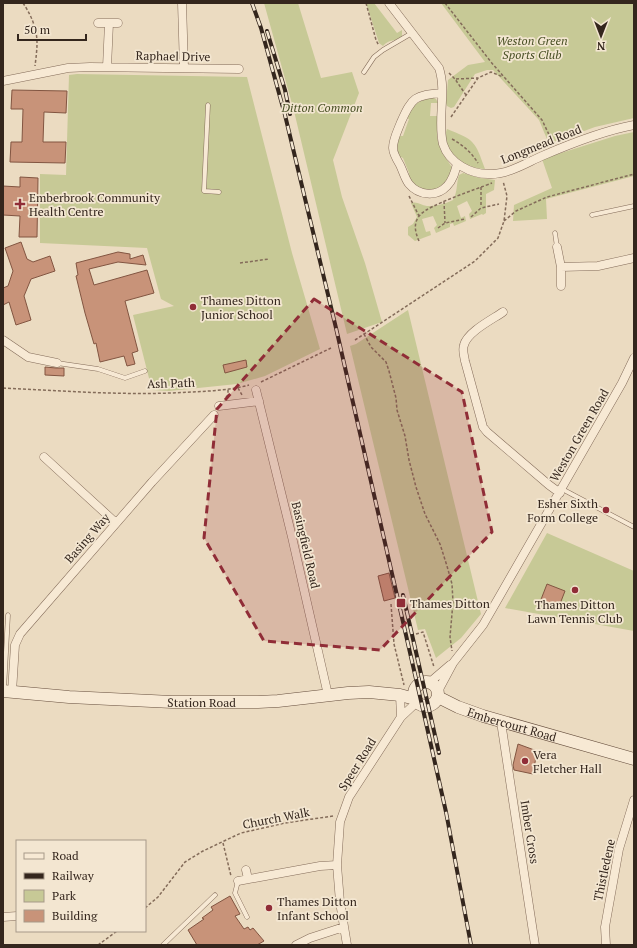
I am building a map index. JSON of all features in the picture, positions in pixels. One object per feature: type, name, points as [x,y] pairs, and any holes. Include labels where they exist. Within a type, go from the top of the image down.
[{"type":"main road","points":[[433,679],[438,694],[434,704],[421,706],[411,696],[417,686],[433,679]]},
{"type":"main road","name":"Station Road","points":[[6,691],[105,700],[234,703],[278,701],[369,692],[411,696]]},
{"type":"main road","name":"Embercourt Road","points":[[438,694],[458,708],[501,722],[634,759]]},
{"type":"street","points":[[182,3],[184,68]]},
{"type":"street","points":[[389,3],[440,70],[443,79],[442,130],[444,144],[450,157],[457,164],[453,178],[448,186],[442,191],[434,194],[425,194],[415,190],[408,184],[393,150],[395,137],[407,108],[413,100],[419,96],[442,92]]},
{"type":"street","points":[[98,23],[118,23]]},
{"type":"street","points":[[107,67],[109,23]]},
{"type":"street","name":"Raphael Drive","points":[[3,81],[68,68],[107,67],[239,69]]},
{"type":"street","name":"Longmead Road","points":[[457,164],[483,174],[501,173],[596,134],[634,125]]},
{"type":"street","points":[[557,247],[561,267],[561,286]]},
{"type":"street","points":[[561,267],[598,266],[634,258]]},
{"type":"street","points":[[503,312],[467,338],[464,345],[464,361],[484,427],[487,432],[549,485],[561,491]]},
{"type":"street","points":[[3,340],[28,357],[57,363]]},
{"type":"street","name":"Weston Green Road","points":[[433,679],[454,661],[483,625],[561,491],[634,359]]},
{"type":"street","name":"Basingfield Road","points":[[257,385],[259,401],[328,695]]},
{"type":"street","points":[[219,406],[259,401]]},
{"type":"street","name":"Basing Way","points":[[6,691],[16,640],[116,523],[214,415]]},
{"type":"street","points":[[44,457],[116,523]]},
{"type":"street","name":"Weston Green Road","points":[[438,694],[454,661]]},
{"type":"street","points":[[401,717],[411,696]]},
{"type":"street","name":"Speer Road","points":[[347,945],[336,865],[340,822],[349,797],[401,717],[411,696]]},
{"type":"street","name":"Imber Cross","points":[[501,722],[535,945]]},
{"type":"street","name":"Thistledene","points":[[606,945],[604,927],[619,849],[634,800]]},
{"type":"street","points":[[237,885],[248,879],[320,866],[336,865]]},
{"type":"street","points":[[246,870],[248,879]]},
{"type":"street","points":[[3,917],[16,916]]},
{"type":"street","points":[[296,945],[310,938],[344,927]]},
{"type":"lane","points":[[364,72],[374,57],[412,33]]},
{"type":"lane","points":[[208,105],[204,191],[219,192]]},
{"type":"lane","points":[[592,215],[634,206]]},
{"type":"lane","points":[[555,233],[557,247]]},
{"type":"lane","points":[[57,363],[98,369],[125,378],[145,372]]},
{"type":"lane","points":[[561,491],[634,527]]},
{"type":"lane","points":[[6,691],[8,615]]},
{"type":"lane","points":[[237,885],[235,893],[247,917]]},
{"type":"lane","points":[[163,945],[215,896]]},
{"type":"path","points":[[23,3],[33,20],[36,33],[37,43],[35,66],[38,73]]},
{"type":"path","points":[[366,3],[376,40],[383,50]]},
{"type":"path","points":[[445,3],[491,62],[542,120],[556,150]]},
{"type":"path","points":[[440,70],[446,70],[455,79],[466,95]]},
{"type":"path","points":[[455,79],[478,78],[491,72],[505,77]]},
{"type":"path","points":[[478,78],[442,130],[449,138],[469,150],[483,174]]},
{"type":"path","points":[[355,340],[475,261],[498,238],[504,221],[507,196],[501,173]]},
{"type":"path","points":[[504,221],[516,211],[547,196],[634,174]]},
{"type":"path","points":[[419,241],[415,232],[416,224],[419,216],[424,211],[494,182]]},
{"type":"path","points":[[408,184],[407,190],[419,216]]},
{"type":"path","points":[[481,187],[482,208]]},
{"type":"path","points":[[444,202],[445,223]]},
{"type":"path","points":[[471,217],[482,208],[499,204]]},
{"type":"path","points":[[438,228],[445,223],[465,219]]},
{"type":"path","points":[[240,263],[269,259]]},
{"type":"path","points":[[364,334],[371,347],[386,362],[416,487],[425,514],[440,544],[452,584],[453,602],[450,637],[454,661]]},
{"type":"path","name":"Ash Path","points":[[3,388],[78,392],[169,394],[233,389],[257,385],[331,348]]},
{"type":"path","points":[[391,604],[394,644],[411,696]]},
{"type":"path","points":[[416,634],[423,632],[433,679]]},
{"type":"path","name":"Church Walk","points":[[146,907],[158,897],[185,862],[203,851],[223,843],[241,833],[256,829],[342,815]]},
{"type":"path","points":[[223,843],[235,889],[237,885]]},
{"type":"path","points":[[98,945],[116,932]]},
{"type":"highlighted area","points":[[314,299],[462,392],[492,532],[380,650],[264,641],[204,538],[217,409]]},
{"type":"green space","name":"Ditton Common","points":[[264,3],[298,3],[321,78],[352,72],[359,93],[333,160],[342,197],[365,263],[382,322],[347,334],[294,111]]},
{"type":"green space","points":[[366,3],[374,3],[397,33],[402,30],[402,37],[390,41],[383,46],[379,43]]},
{"type":"green space","name":"Weston Green Sports Club","points":[[441,3],[634,3],[634,118],[595,127],[549,144],[539,120],[493,70],[487,70],[475,74],[454,107],[451,108],[447,106],[448,80],[468,65],[485,62]]},
{"type":"green space","points":[[69,75],[247,77],[292,253],[320,349],[265,376],[237,384],[169,391],[152,390],[133,315],[174,306],[161,299],[147,248],[40,243],[40,174],[66,175]]},
{"type":"green space","points":[[431,97],[436,99],[438,103],[431,103],[430,116],[437,116],[437,138],[442,152],[453,169],[450,178],[445,184],[429,192],[414,185],[408,177],[409,173],[403,158],[398,156],[397,141],[399,136],[403,136],[409,119],[407,118],[413,107],[419,102]]},
{"type":"green space","points":[[447,129],[469,139],[473,143],[479,152],[485,169],[472,167],[454,156],[446,144],[445,137]]},
{"type":"green space","points":[[634,132],[634,176],[546,199],[547,219],[513,221],[514,205],[552,188],[542,159],[615,136]]},
{"type":"green space","points":[[463,173],[480,178],[495,180],[494,190],[486,194],[486,213],[470,219],[469,214],[472,211],[467,201],[457,206],[461,218],[465,216],[466,221],[454,226],[453,223],[450,224],[450,227],[436,233],[434,228],[437,225],[433,216],[422,219],[426,232],[430,231],[431,235],[415,241],[408,235],[408,227],[413,224],[417,217],[411,203],[415,202],[431,206],[447,203],[453,200],[456,194],[459,175]]},
{"type":"green space","points":[[408,310],[481,614],[461,638],[436,658],[425,629],[418,630],[350,346],[356,344]]},
{"type":"green space","name":"Thames Ditton Lawn Tennis Club","points":[[547,533],[634,571],[634,631],[505,608]]},
{"type":"building","points":[[12,90],[67,91],[66,113],[44,112],[43,142],[66,142],[65,163],[10,162],[11,142],[22,142],[23,109],[11,109]]},
{"type":"building","name":"Emberbrook Community Health Centre","points":[[20,177],[38,178],[37,237],[19,237],[20,216],[3,215],[3,186],[20,187]]},
{"type":"building","points":[[21,242],[27,259],[33,262],[50,256],[55,271],[31,279],[24,296],[31,320],[16,325],[9,302],[3,305],[3,288],[8,286],[13,271],[5,248]]},
{"type":"building","points":[[118,252],[130,254],[130,259],[143,255],[146,265],[118,262],[89,269],[94,285],[147,270],[154,293],[125,301],[138,351],[132,353],[135,364],[127,366],[124,356],[100,362],[96,343],[94,344],[85,313],[76,276],[78,275],[76,263]]},
{"type":"building","points":[[246,360],[247,367],[225,373],[223,365]]},
{"type":"building","points":[[45,367],[64,368],[64,376],[45,375]]},
{"type":"building","points":[[389,573],[395,598],[384,601],[378,576]]},
{"type":"building","points":[[547,584],[565,591],[558,609],[540,602]]},
{"type":"building","name":"Vera Fletcher Hall","points":[[518,744],[537,751],[533,774],[514,770],[513,765]]},
{"type":"building","points":[[230,896],[240,914],[235,916],[244,929],[248,927],[250,930],[253,928],[264,941],[257,945],[197,945],[188,930],[204,919],[202,918],[213,910],[211,907]]},
{"type":"railway","points":[[252,3],[261,28],[285,115],[336,328],[446,812],[471,945]]},
{"type":"railway","points":[[267,31],[285,90],[290,114]]},
{"type":"railway","points":[[403,595],[439,753]]},
{"type":"place","name":"Emberbrook Community Health Centre","points":[[20,204]]},
{"type":"place","name":"Thames Ditton Junior School","points":[[193,307]]},
{"type":"place","name":"Esher Sixth Form College","points":[[606,510]]},
{"type":"place","name":"Thames Ditton Lawn Tennis Club","points":[[575,590]]},
{"type":"place","name":"Thames Ditton","points":[[401,603]]},
{"type":"place","name":"Vera Fletcher Hall","points":[[525,761]]},
{"type":"place","name":"Thames Ditton Infant School","points":[[269,908]]}]
